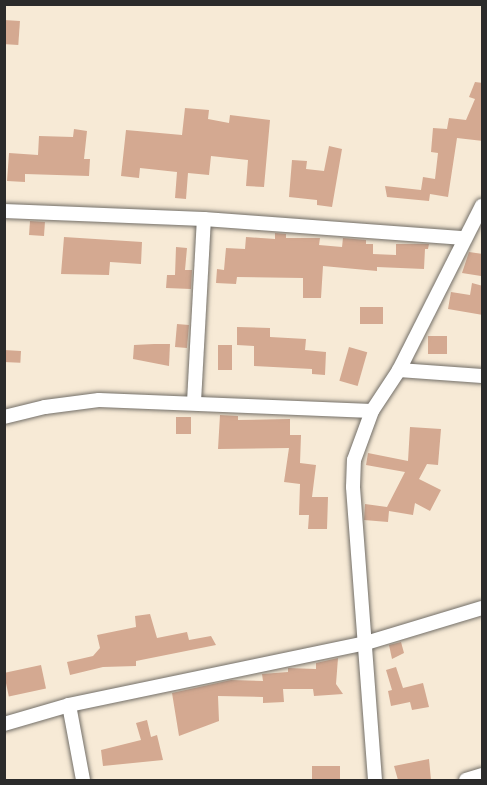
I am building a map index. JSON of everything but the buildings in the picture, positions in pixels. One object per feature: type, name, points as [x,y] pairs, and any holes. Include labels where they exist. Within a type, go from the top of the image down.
[{"type":"street","points":[[375,780],[353,487],[359,441],[372,411],[399,370],[464,238],[483,206]]},
{"type":"street","points":[[4,211],[204,219],[464,238]]},
{"type":"street","points":[[194,402],[204,219]]},
{"type":"street","points":[[399,370],[483,376]]},
{"type":"street","points":[[4,417],[45,407],[99,400],[194,402],[372,411]]},
{"type":"street","points":[[4,724],[69,705],[366,643],[483,608]]},
{"type":"street","points":[[69,705],[83,780]]},
{"type":"street","points":[[466,780],[483,775]]}]
